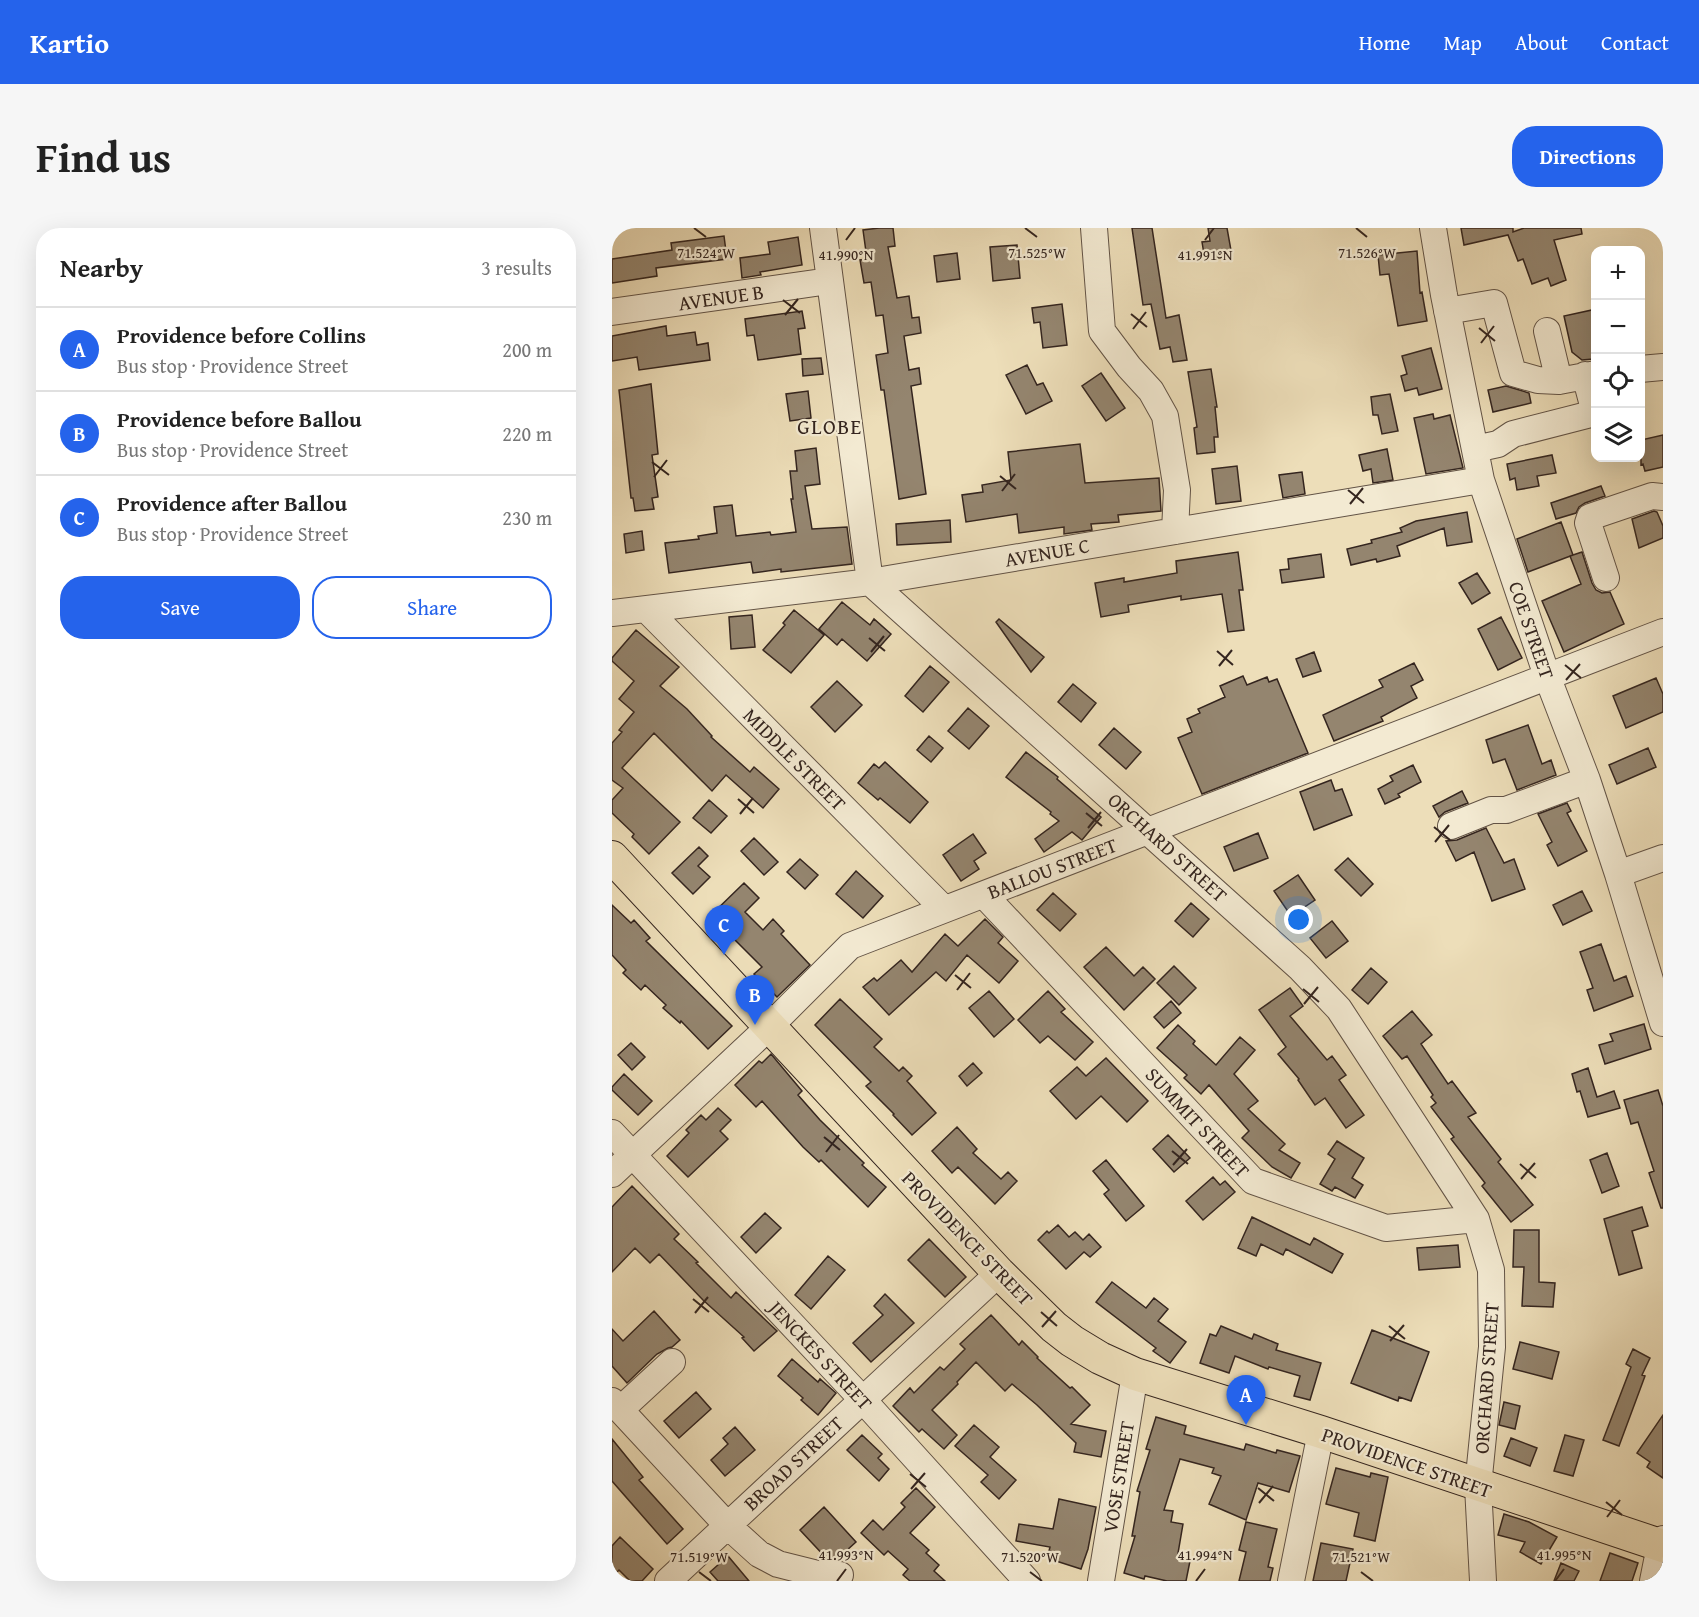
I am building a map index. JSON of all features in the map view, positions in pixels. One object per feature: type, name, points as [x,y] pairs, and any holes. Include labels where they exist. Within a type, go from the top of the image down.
[{"type":"main road","name":"PROVIDENCE STREET","points":[[612,857],[999,1273],[1054,1327],[1072,1341],[1100,1358],[1135,1374],[1321,1432],[1478,1486],[1662,1544]]},
{"type":"street","points":[[823,228],[870,582]]},
{"type":"street","points":[[1094,228],[1102,331],[1129,367],[1151,391],[1165,417],[1177,490],[1175,531]]},
{"type":"street","name":"COE STREET","points":[[1433,228],[1480,480],[1658,987],[1663,1023]]},
{"type":"street","name":"AVENUE B","points":[[612,312],[829,281]]},
{"type":"street","points":[[1447,311],[1494,303],[1513,373],[1538,380],[1559,381],[1590,375],[1595,412],[1513,434],[1498,444],[1475,449]]},
{"type":"street","points":[[1547,331],[1559,381]]},
{"type":"street","points":[[1645,369],[1663,367]]},
{"type":"street","name":"AVENUE C","points":[[612,611],[647,610],[870,582],[1480,480]]},
{"type":"street","points":[[1606,578],[1588,523],[1590,517],[1652,496],[1663,497]]},
{"type":"street","name":"ORCHARD STREET","points":[[870,582],[1149,830],[1300,968],[1339,1009],[1476,1219],[1491,1270],[1492,1347],[1478,1486],[1483,1581]]},
{"type":"street","name":"MIDDLE STREET","points":[[647,610],[944,909]]},
{"type":"street","name":"BALLOU STREET","points":[[612,1174],[770,1026],[850,946],[1663,632]]},
{"type":"street","points":[[1451,826],[1491,810],[1506,810],[1587,780]]},
{"type":"street","points":[[1618,874],[1663,858]]},
{"type":"street","name":"SUMMIT STREET","points":[[984,895],[1253,1181],[1386,1228],[1476,1219]]},
{"type":"street","name":"JENCKES STREET","points":[[612,1132],[862,1399],[1027,1581]]},
{"type":"street","name":"BROAD STREET","points":[[668,1581],[999,1273]]},
{"type":"street","points":[[672,1362],[614,1404],[728,1526],[759,1554],[778,1564],[822,1575],[840,1575]]},
{"type":"street","name":"VOSE STREET","points":[[1101,1581],[1135,1374]]},
{"type":"street","points":[[1291,1581],[1321,1432]]},
{"type":"street","points":[[1653,1581],[1662,1544]]},
{"type":"building","points":[[893,228],[895,246],[888,247],[897,298],[909,296],[912,318],[919,317],[921,333],[904,336],[909,370],[919,368],[921,384],[911,386],[926,494],[899,499],[884,390],[881,390],[876,355],[888,353],[883,315],[876,316],[871,282],[864,283],[860,260],[867,259],[863,230]]},
{"type":"building","points":[[1132,228],[1152,228],[1166,318],[1179,315],[1187,360],[1173,362],[1170,347],[1160,349],[1151,304],[1143,305]]},
{"type":"building","points":[[1208,228],[1227,228],[1232,256],[1205,260],[1202,242],[1210,241]]},
{"type":"building","points":[[1461,228],[1513,228],[1513,232],[1524,228],[1581,228],[1582,234],[1554,240],[1566,280],[1551,286],[1548,278],[1532,284],[1523,259],[1518,261],[1508,235],[1464,245]]},
{"type":"building","points":[[724,236],[727,259],[656,268],[657,276],[612,283],[612,259],[672,250],[671,243]]},
{"type":"building","points":[[798,237],[802,265],[760,272],[761,275],[742,278],[740,258],[770,254],[768,242]]},
{"type":"building","points":[[1017,245],[1020,278],[993,281],[990,247]]},
{"type":"building","points":[[1417,251],[1420,293],[1422,292],[1427,321],[1398,326],[1389,274],[1380,275],[1378,255]]},
{"type":"building","points":[[957,253],[960,279],[937,282],[934,256]]},
{"type":"building","points":[[1062,304],[1067,345],[1043,348],[1040,322],[1034,323],[1032,308]]},
{"type":"building","points":[[1591,310],[1591,359],[1582,360],[1572,352],[1564,316]]},
{"type":"building","points":[[802,311],[805,328],[798,329],[801,354],[758,360],[754,335],[747,336],[745,319]]},
{"type":"building","points":[[666,326],[667,336],[695,332],[697,345],[708,343],[710,360],[639,370],[637,357],[612,361],[612,336]]},
{"type":"building","points":[[1431,348],[1442,389],[1419,395],[1417,388],[1405,391],[1401,376],[1407,374],[1402,356]]},
{"type":"building","points":[[821,358],[823,374],[803,376],[802,359]]},
{"type":"building","points":[[1027,365],[1037,385],[1043,383],[1052,401],[1026,414],[1006,375]]},
{"type":"building","points":[[1211,369],[1217,407],[1215,407],[1218,437],[1214,437],[1215,452],[1197,454],[1194,428],[1197,427],[1188,372]]},
{"type":"building","points":[[1101,373],[1125,408],[1106,421],[1082,386]]},
{"type":"building","points":[[651,384],[658,454],[652,455],[658,497],[652,498],[654,509],[635,511],[633,498],[631,498],[619,390]]},
{"type":"building","points":[[1506,386],[1529,393],[1531,403],[1493,412],[1488,390]]},
{"type":"building","points":[[808,391],[811,418],[790,421],[786,394]]},
{"type":"building","points":[[1390,394],[1398,431],[1382,434],[1378,415],[1373,415],[1371,397]]},
{"type":"building","points":[[1433,414],[1434,419],[1450,415],[1463,468],[1426,474],[1414,418]]},
{"type":"building","points":[[1663,435],[1663,467],[1645,471],[1643,464],[1641,465],[1641,462],[1645,462],[1645,439]]},
{"type":"building","points":[[1080,444],[1085,483],[1159,478],[1161,511],[1118,515],[1119,522],[1091,524],[1092,530],[1064,534],[1064,527],[1019,533],[1017,514],[966,522],[962,495],[983,492],[982,485],[1011,480],[1008,452]]},
{"type":"building","points":[[816,448],[820,484],[805,486],[812,529],[847,527],[852,564],[753,573],[751,562],[669,573],[665,543],[699,539],[698,536],[717,533],[714,507],[732,505],[736,536],[796,532],[790,471],[797,471],[795,451]]},
{"type":"building","points":[[1387,449],[1393,480],[1373,483],[1371,469],[1363,471],[1359,455]]},
{"type":"building","points":[[1552,455],[1556,473],[1537,476],[1539,486],[1517,490],[1515,478],[1510,480],[1507,464]]},
{"type":"building","points":[[1237,466],[1241,501],[1216,504],[1212,469]]},
{"type":"building","points":[[1302,472],[1305,494],[1283,498],[1279,475]]},
{"type":"building","points":[[1601,486],[1605,496],[1585,503],[1576,513],[1556,519],[1551,503]]},
{"type":"building","points":[[1467,512],[1472,542],[1447,546],[1444,528],[1397,546],[1400,556],[1351,565],[1347,549],[1402,532],[1400,528],[1416,521]]},
{"type":"building","points":[[1657,512],[1663,526],[1663,538],[1639,548],[1632,519]]},
{"type":"building","points":[[950,520],[951,542],[897,545],[896,524]]},
{"type":"building","points":[[1561,522],[1573,555],[1528,572],[1517,539]]},
{"type":"building","points":[[642,531],[644,550],[626,553],[624,534]]},
{"type":"building","points":[[1238,552],[1243,590],[1239,590],[1244,630],[1228,632],[1222,594],[1181,600],[1181,596],[1128,605],[1129,612],[1101,617],[1095,583],[1124,578],[1124,582],[1177,573],[1176,561]]},
{"type":"building","points":[[1582,552],[1596,590],[1602,593],[1610,592],[1624,624],[1564,652],[1542,601],[1581,584],[1570,556]]},
{"type":"building","points":[[1321,554],[1324,577],[1282,583],[1280,570],[1289,569],[1288,559]]},
{"type":"building","points":[[1477,573],[1490,593],[1472,604],[1459,583]]},
{"type":"building","points":[[842,602],[870,625],[874,619],[891,634],[867,661],[842,639],[837,645],[819,629]]},
{"type":"building","points":[[794,610],[824,635],[791,673],[763,650],[785,625],[783,623]]},
{"type":"building","points":[[752,615],[755,647],[731,649],[729,617]]},
{"type":"building","points":[[1501,617],[1522,658],[1498,670],[1478,629]]},
{"type":"building","points":[[999,619],[1044,657],[1031,672],[996,622]]},
{"type":"building","points":[[636,630],[679,667],[660,686],[687,709],[711,737],[750,772],[754,767],[779,789],[763,808],[726,775],[712,791],[654,733],[622,768],[680,822],[649,854],[632,837],[634,834],[612,813],[612,800],[623,788],[612,780],[612,743],[622,732],[619,730],[634,712],[619,699],[634,681],[612,661],[612,658]]},
{"type":"building","points":[[1314,652],[1321,671],[1303,677],[1296,659]]},
{"type":"building","points":[[1414,663],[1423,680],[1411,686],[1417,698],[1381,717],[1383,721],[1334,741],[1323,715],[1383,687],[1379,680]]},
{"type":"building","points":[[930,666],[949,682],[923,712],[905,696]]},
{"type":"building","points":[[1243,676],[1247,685],[1267,677],[1269,682],[1277,679],[1308,753],[1202,794],[1178,738],[1192,732],[1187,719],[1200,713],[1198,709],[1225,697],[1220,686]]},
{"type":"building","points":[[1656,678],[1663,694],[1663,712],[1626,728],[1613,696]]},
{"type":"building","points":[[837,681],[862,705],[835,732],[811,707]]},
{"type":"building","points":[[1073,684],[1096,703],[1081,722],[1058,702]]},
{"type":"building","points":[[968,708],[989,726],[969,749],[948,731]]},
{"type":"building","points":[[1528,725],[1542,764],[1551,760],[1556,775],[1517,790],[1505,759],[1493,763],[1486,740]]},
{"type":"building","points":[[1114,728],[1141,752],[1126,769],[1099,745]]},
{"type":"building","points":[[929,736],[943,748],[931,762],[917,750]]},
{"type":"building","points":[[1648,748],[1656,767],[1617,784],[1609,765]]},
{"type":"building","points":[[1026,752],[1058,777],[1057,779],[1101,817],[1082,840],[1072,832],[1044,852],[1035,839],[1059,821],[1050,814],[1051,812],[1006,777]]},
{"type":"building","points":[[885,762],[928,802],[910,823],[858,783],[874,764],[879,768]]},
{"type":"building","points":[[1413,765],[1421,782],[1398,794],[1400,797],[1385,804],[1378,789],[1393,781],[1390,776]]},
{"type":"building","points":[[1331,780],[1335,791],[1342,789],[1352,815],[1314,830],[1300,792]]},
{"type":"building","points":[[1462,791],[1468,803],[1445,812],[1439,817],[1433,806]]},
{"type":"building","points":[[709,800],[727,816],[711,833],[693,818]]},
{"type":"building","points":[[1567,803],[1571,811],[1567,813],[1587,851],[1558,866],[1547,845],[1552,842],[1538,814]]},
{"type":"building","points":[[1486,828],[1504,863],[1514,859],[1525,889],[1492,901],[1474,852],[1456,861],[1446,841],[1457,840]]},
{"type":"building","points":[[1258,833],[1268,858],[1234,871],[1224,847]]},
{"type":"building","points":[[973,834],[986,853],[974,861],[979,869],[961,881],[943,855]]},
{"type":"building","points":[[754,838],[778,862],[764,875],[741,851]]},
{"type":"building","points":[[699,847],[708,856],[698,866],[710,877],[693,894],[672,873]]},
{"type":"building","points":[[1348,858],[1373,884],[1361,896],[1335,870]]},
{"type":"building","points":[[800,859],[818,875],[805,889],[787,872]]},
{"type":"building","points":[[856,871],[883,896],[863,918],[836,894]]},
{"type":"building","points":[[1298,875],[1315,900],[1291,916],[1274,891]]},
{"type":"building","points":[[744,883],[759,898],[745,912],[763,930],[773,919],[784,931],[781,934],[810,965],[777,997],[754,974],[762,967],[726,931],[723,934],[707,919]]},
{"type":"building","points":[[1582,891],[1592,911],[1563,925],[1553,905]]},
{"type":"building","points":[[1053,893],[1076,914],[1060,931],[1037,910]]},
{"type":"building","points":[[1191,903],[1209,919],[1193,937],[1175,921]]},
{"type":"building","points":[[612,905],[631,923],[634,920],[650,938],[646,941],[732,1026],[708,1049],[681,1021],[680,1023],[663,1008],[666,1005],[645,985],[641,990],[623,973],[626,970],[612,955]]},
{"type":"building","points":[[985,919],[1003,937],[998,943],[1018,961],[999,983],[967,955],[946,981],[936,972],[889,1015],[863,987],[874,978],[877,981],[901,960],[912,972],[945,934],[958,946]]},
{"type":"building","points":[[1332,921],[1348,941],[1326,958],[1310,938]]},
{"type":"building","points":[[1601,944],[1614,981],[1626,976],[1633,996],[1594,1011],[1587,990],[1593,988],[1580,952]]},
{"type":"building","points":[[1106,947],[1134,976],[1143,967],[1155,979],[1124,1010],[1084,967]]},
{"type":"building","points":[[1174,966],[1196,988],[1179,1005],[1157,983]]},
{"type":"building","points":[[1371,968],[1387,982],[1368,1004],[1352,990]]},
{"type":"building","points":[[1290,988],[1303,1006],[1290,1016],[1327,1060],[1332,1056],[1346,1075],[1339,1080],[1364,1115],[1346,1128],[1325,1098],[1315,1105],[1299,1079],[1278,1054],[1286,1047],[1259,1010]]},
{"type":"building","points":[[989,991],[1014,1019],[994,1037],[969,1008]]},
{"type":"building","points":[[1048,991],[1065,1009],[1061,1012],[1093,1042],[1075,1060],[1048,1036],[1040,1043],[1018,1020]]},
{"type":"building","points":[[840,999],[882,1039],[874,1047],[899,1071],[903,1067],[912,1076],[907,1081],[936,1113],[912,1135],[866,1086],[871,1082],[815,1025]]},
{"type":"building","points":[[1171,1001],[1181,1013],[1164,1028],[1154,1017]]},
{"type":"building","points":[[1412,1011],[1432,1035],[1421,1044],[1448,1084],[1452,1081],[1476,1113],[1468,1117],[1501,1159],[1498,1162],[1533,1205],[1511,1222],[1482,1186],[1485,1183],[1451,1139],[1454,1137],[1431,1107],[1436,1103],[1431,1097],[1433,1095],[1407,1056],[1402,1059],[1383,1036]]},
{"type":"building","points":[[1644,1024],[1651,1049],[1605,1064],[1599,1045],[1613,1041],[1610,1034]]},
{"type":"building","points":[[1178,1025],[1195,1041],[1193,1044],[1216,1065],[1240,1037],[1255,1050],[1234,1074],[1258,1101],[1248,1109],[1285,1144],[1279,1150],[1300,1163],[1291,1178],[1272,1167],[1242,1138],[1249,1131],[1209,1085],[1201,1094],[1184,1078],[1187,1075],[1157,1048]]},
{"type":"building","points":[[631,1043],[645,1057],[632,1070],[618,1055]]},
{"type":"building","points":[[771,1054],[802,1091],[798,1095],[864,1163],[862,1165],[886,1187],[868,1207],[821,1160],[819,1162],[803,1147],[762,1101],[756,1107],[735,1085],[759,1061],[762,1063]]},
{"type":"building","points":[[1106,1058],[1148,1101],[1127,1122],[1101,1096],[1076,1119],[1050,1091],[1077,1067],[1086,1076]]},
{"type":"building","points":[[973,1063],[982,1073],[967,1086],[959,1076]]},
{"type":"building","points":[[1588,1068],[1597,1097],[1614,1091],[1620,1108],[1588,1117],[1572,1074]]},
{"type":"building","points":[[624,1074],[652,1101],[638,1115],[612,1090]]},
{"type":"building","points":[[1658,1090],[1663,1106],[1663,1208],[1661,1208],[1649,1173],[1654,1171],[1638,1122],[1631,1124],[1624,1100]]},
{"type":"building","points":[[718,1108],[731,1120],[720,1131],[728,1139],[688,1177],[667,1156],[689,1133],[686,1130],[701,1115],[706,1120]]},
{"type":"building","points":[[957,1127],[977,1149],[973,1153],[1001,1179],[1008,1172],[1017,1181],[995,1204],[958,1167],[952,1173],[932,1151]]},
{"type":"building","points":[[1168,1135],[1190,1158],[1174,1172],[1153,1149]]},
{"type":"building","points":[[1337,1141],[1364,1158],[1352,1178],[1363,1185],[1355,1198],[1335,1187],[1332,1191],[1320,1184],[1335,1159],[1328,1154]]},
{"type":"building","points":[[1607,1153],[1619,1186],[1602,1193],[1590,1160]]},
{"type":"building","points":[[1106,1160],[1144,1206],[1126,1221],[1104,1194],[1109,1190],[1093,1171]]},
{"type":"building","points":[[1213,1177],[1220,1185],[1225,1181],[1235,1192],[1203,1220],[1186,1201]]},
{"type":"building","points":[[632,1186],[679,1234],[674,1239],[731,1298],[736,1292],[777,1331],[754,1351],[742,1338],[744,1337],[703,1300],[659,1254],[650,1263],[635,1248],[612,1272],[612,1207]]},
{"type":"building","points":[[1642,1207],[1648,1226],[1632,1231],[1642,1268],[1619,1275],[1604,1219]]},
{"type":"building","points":[[765,1213],[781,1228],[756,1253],[741,1237]]},
{"type":"building","points":[[1252,1217],[1310,1245],[1314,1238],[1343,1254],[1332,1273],[1286,1249],[1283,1255],[1261,1244],[1256,1256],[1238,1248]]},
{"type":"building","points":[[1058,1225],[1069,1237],[1075,1232],[1083,1240],[1089,1234],[1101,1247],[1090,1257],[1084,1252],[1066,1269],[1038,1240]]},
{"type":"building","points":[[1514,1230],[1539,1230],[1539,1282],[1555,1283],[1553,1307],[1522,1306],[1524,1267],[1513,1267]]},
{"type":"building","points":[[929,1239],[966,1277],[945,1297],[908,1260]]},
{"type":"building","points":[[1458,1245],[1460,1267],[1419,1270],[1417,1248]]},
{"type":"building","points":[[828,1256],[845,1270],[811,1309],[795,1295]]},
{"type":"building","points":[[1112,1282],[1146,1308],[1154,1298],[1168,1309],[1158,1321],[1186,1342],[1170,1363],[1153,1351],[1156,1348],[1096,1302]]},
{"type":"building","points":[[885,1294],[914,1323],[871,1362],[853,1343],[883,1315],[874,1306]]},
{"type":"building","points":[[654,1311],[680,1340],[672,1347],[657,1354],[627,1383],[612,1366],[612,1329],[623,1341]]},
{"type":"building","points":[[991,1315],[1019,1345],[1022,1341],[1037,1358],[1090,1405],[1071,1424],[1106,1431],[1101,1457],[1074,1452],[1076,1443],[1037,1405],[1012,1384],[1005,1391],[976,1362],[932,1410],[957,1435],[944,1449],[922,1429],[919,1432],[893,1406],[910,1388],[914,1393],[940,1367],[944,1370],[965,1349],[960,1344]]},
{"type":"building","points":[[1221,1326],[1252,1339],[1254,1334],[1278,1344],[1276,1350],[1321,1363],[1310,1400],[1294,1396],[1300,1376],[1269,1367],[1268,1369],[1235,1356],[1229,1373],[1200,1363],[1210,1334],[1216,1336]]},
{"type":"building","points":[[1372,1330],[1429,1352],[1411,1401],[1399,1397],[1398,1401],[1351,1383]]},
{"type":"building","points":[[1520,1342],[1559,1352],[1552,1379],[1513,1369]]},
{"type":"building","points":[[1633,1349],[1650,1358],[1642,1375],[1645,1376],[1619,1446],[1603,1440],[1631,1367],[1626,1364]]},
{"type":"building","points":[[792,1359],[818,1382],[820,1379],[836,1393],[818,1415],[778,1376]]},
{"type":"building","points":[[696,1392],[711,1409],[679,1438],[664,1421]]},
{"type":"building","points":[[1504,1402],[1520,1406],[1515,1429],[1499,1425]]},
{"type":"building","points":[[1663,1415],[1663,1478],[1647,1467],[1650,1462],[1637,1453]]},
{"type":"building","points":[[1156,1417],[1186,1426],[1184,1434],[1244,1450],[1246,1444],[1276,1453],[1277,1450],[1300,1456],[1289,1492],[1258,1483],[1246,1520],[1209,1504],[1221,1476],[1212,1473],[1214,1468],[1180,1459],[1164,1510],[1173,1511],[1171,1522],[1183,1524],[1177,1559],[1190,1561],[1186,1581],[1167,1581],[1145,1576],[1144,1579],[1124,1573],[1135,1536],[1132,1536],[1140,1492],[1137,1491],[1150,1450],[1146,1449]]},
{"type":"building","points":[[974,1425],[999,1447],[990,1457],[1016,1480],[999,1499],[981,1482],[988,1475],[955,1446]]},
{"type":"building","points":[[735,1427],[755,1450],[725,1476],[711,1460],[728,1444],[723,1438]]},
{"type":"building","points":[[862,1435],[882,1454],[878,1458],[889,1469],[879,1481],[847,1450]]},
{"type":"building","points":[[1565,1435],[1584,1440],[1573,1476],[1554,1471]]},
{"type":"building","points":[[1511,1438],[1537,1448],[1530,1466],[1504,1456]]},
{"type":"building","points":[[612,1439],[643,1477],[639,1480],[683,1529],[667,1544],[612,1481]]},
{"type":"building","points":[[1336,1468],[1370,1477],[1371,1473],[1388,1477],[1375,1541],[1354,1536],[1359,1513],[1326,1504]]},
{"type":"building","points":[[916,1488],[935,1507],[910,1533],[929,1550],[926,1553],[939,1565],[934,1571],[945,1581],[910,1581],[903,1575],[908,1569],[888,1551],[884,1555],[861,1533],[873,1520],[883,1530],[905,1507],[901,1503]]},
{"type":"building","points":[[1059,1499],[1096,1507],[1088,1549],[1081,1569],[1056,1561],[1058,1554],[1049,1551],[1050,1547],[1016,1541],[1019,1524],[1053,1529]]},
{"type":"building","points":[[824,1507],[856,1542],[836,1560],[828,1560],[800,1530]]},
{"type":"building","points":[[1504,1514],[1529,1522],[1557,1537],[1541,1564],[1520,1552],[1525,1542],[1498,1535]]},
{"type":"building","points":[[1246,1522],[1277,1529],[1268,1567],[1273,1568],[1270,1581],[1239,1581],[1246,1552],[1239,1550]]},
{"type":"building","points":[[620,1537],[653,1569],[642,1581],[630,1581],[619,1570],[612,1577],[612,1546]]},
{"type":"building","points":[[1321,1543],[1353,1549],[1346,1581],[1313,1581]]},
{"type":"building","points":[[1610,1553],[1638,1563],[1632,1581],[1600,1581]]},
{"type":"building","points":[[728,1556],[749,1581],[718,1581],[710,1572]]},
{"type":"building","points":[[1561,1563],[1579,1571],[1574,1581],[1554,1581]]},
{"type":"place","name":"Providence after Ballou","points":[[724,955]]},
{"type":"place","name":"Providence before Ballou","points":[[755,1025]]},
{"type":"place","name":"Providence before Collins","points":[[1246,1425]]},
{"type":"district","name":"GLOBE","points":[[830,426]]}]
